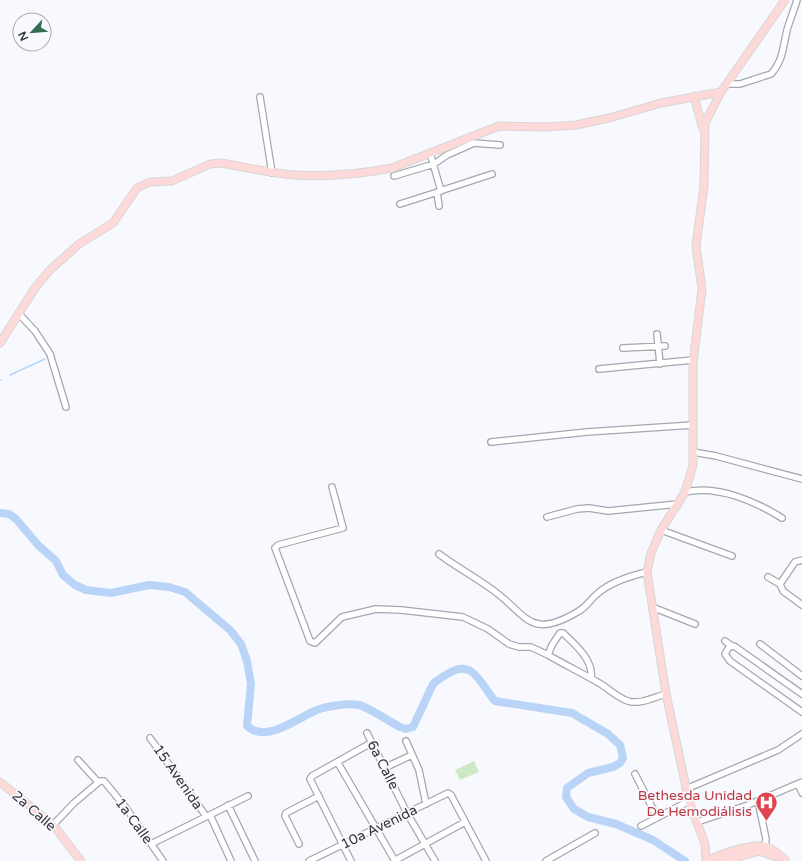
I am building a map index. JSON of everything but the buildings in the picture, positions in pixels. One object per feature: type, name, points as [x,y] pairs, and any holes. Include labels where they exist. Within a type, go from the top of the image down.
[{"type":"main road","points":[[785,0],[721,92],[705,123],[704,186],[696,246],[702,289],[693,360],[693,464],[685,492],[661,530],[651,553],[647,572],[666,694],[689,801],[706,849],[706,861],[717,856],[757,846],[786,861]]},
{"type":"main road","points":[[0,343],[35,288],[49,270],[79,244],[113,223],[132,195],[143,185],[150,182],[172,181],[210,164],[240,166],[272,173],[295,175],[358,173],[392,168],[499,126],[546,127],[576,125],[694,96],[721,92]]},
{"type":"main road","points":[[694,96],[704,132]]},
{"type":"main road","name":"2a Calle","points":[[0,782],[53,825],[81,861]]},
{"type":"main road","points":[[724,861],[765,849]]},
{"type":"street","points":[[728,84],[740,84],[771,74],[775,70],[781,60],[787,29],[797,0]]},
{"type":"street","points":[[260,97],[272,173]]},
{"type":"street","points":[[394,176],[434,164],[447,154],[474,143],[500,145]]},
{"type":"street","points":[[430,152],[441,190],[438,192],[439,206]]},
{"type":"street","points":[[400,204],[492,174]]},
{"type":"street","points":[[19,314],[35,331],[50,354],[66,407]]},
{"type":"street","points":[[657,334],[660,364]]},
{"type":"street","points":[[623,348],[665,346]]},
{"type":"street","points":[[599,369],[693,360]]},
{"type":"street","points":[[491,442],[587,432],[693,425]]},
{"type":"street","points":[[693,452],[716,456],[802,479]]},
{"type":"street","points":[[332,487],[343,528],[278,545],[275,548],[310,641],[315,643],[320,640],[342,617],[376,609],[401,610],[463,617],[488,629],[509,644],[519,647],[531,647],[548,655],[591,678],[627,701],[638,702],[666,694]]},
{"type":"street","points":[[685,492],[705,490],[722,492],[758,505],[782,518]]},
{"type":"street","points":[[547,517],[577,509],[589,508],[608,511],[678,504]]},
{"type":"street","points":[[661,530],[732,556]]},
{"type":"street","points":[[439,554],[457,568],[490,588],[522,617],[530,622],[538,624],[547,624],[579,611],[605,588],[633,575],[647,572]]},
{"type":"street","points":[[780,584],[795,562],[802,560]]},
{"type":"street","points":[[768,577],[780,584],[783,592],[802,605]]},
{"type":"street","points":[[652,607],[695,624]]},
{"type":"street","points":[[548,655],[555,639],[560,633],[563,633],[581,652],[590,666],[592,671],[591,678]]},
{"type":"street","points":[[725,641],[802,694]]},
{"type":"street","points":[[760,644],[802,676]]},
{"type":"street","points":[[732,646],[725,654],[730,661],[802,712]]},
{"type":"street","name":"6a Calle","points":[[367,733],[407,813],[435,861]]},
{"type":"street","points":[[686,789],[778,750],[802,734]]},
{"type":"street","name":"15 Avenida","points":[[150,738],[208,816],[231,861]]},
{"type":"street","points":[[406,741],[419,770],[426,804]]},
{"type":"street","points":[[351,861],[310,781],[312,776],[338,763],[371,743]]},
{"type":"street","points":[[384,768],[412,755]]},
{"type":"street","name":"1a Calle","points":[[78,760],[126,808],[163,861]]},
{"type":"street","points":[[338,763],[394,861],[465,822],[486,861]]},
{"type":"street","points":[[635,774],[657,817]]},
{"type":"street","points":[[53,825],[74,803],[101,782]]},
{"type":"street","points":[[697,822],[758,801],[800,783],[802,793]]},
{"type":"street","name":"10a Avenida","points":[[309,861],[448,793],[465,822]]},
{"type":"street","points":[[151,844],[248,796]]},
{"type":"street","points":[[299,844],[285,816],[286,813],[319,796]]},
{"type":"street","points":[[642,826],[689,801]]},
{"type":"street","points":[[758,801],[766,839],[765,849]]},
{"type":"street","points":[[228,806],[255,861]]},
{"type":"street","points":[[546,861],[595,833]]},
{"type":"green space","points":[[474,761],[479,772],[460,780],[455,770]]},
{"type":"waterway","points":[[10,375],[45,359]]},
{"type":"waterway","points":[[0,513],[9,514],[16,519],[38,545],[56,561],[63,575],[75,585],[86,590],[111,593],[149,585],[169,587],[185,592],[230,630],[241,644],[247,661],[251,684],[247,726],[255,731],[272,731],[282,728],[317,710],[332,706],[350,704],[363,706],[400,727],[406,729],[413,727],[433,684],[444,676],[459,669],[466,669],[477,676],[495,701],[572,713],[608,734],[620,745],[623,758],[620,763],[613,767],[588,773],[567,788],[566,797],[574,809],[588,817],[616,824],[653,840],[685,861]]},
{"type":"place","name":"Bethesda Unidad De Hemodiálisis","points":[[767,822]]}]
